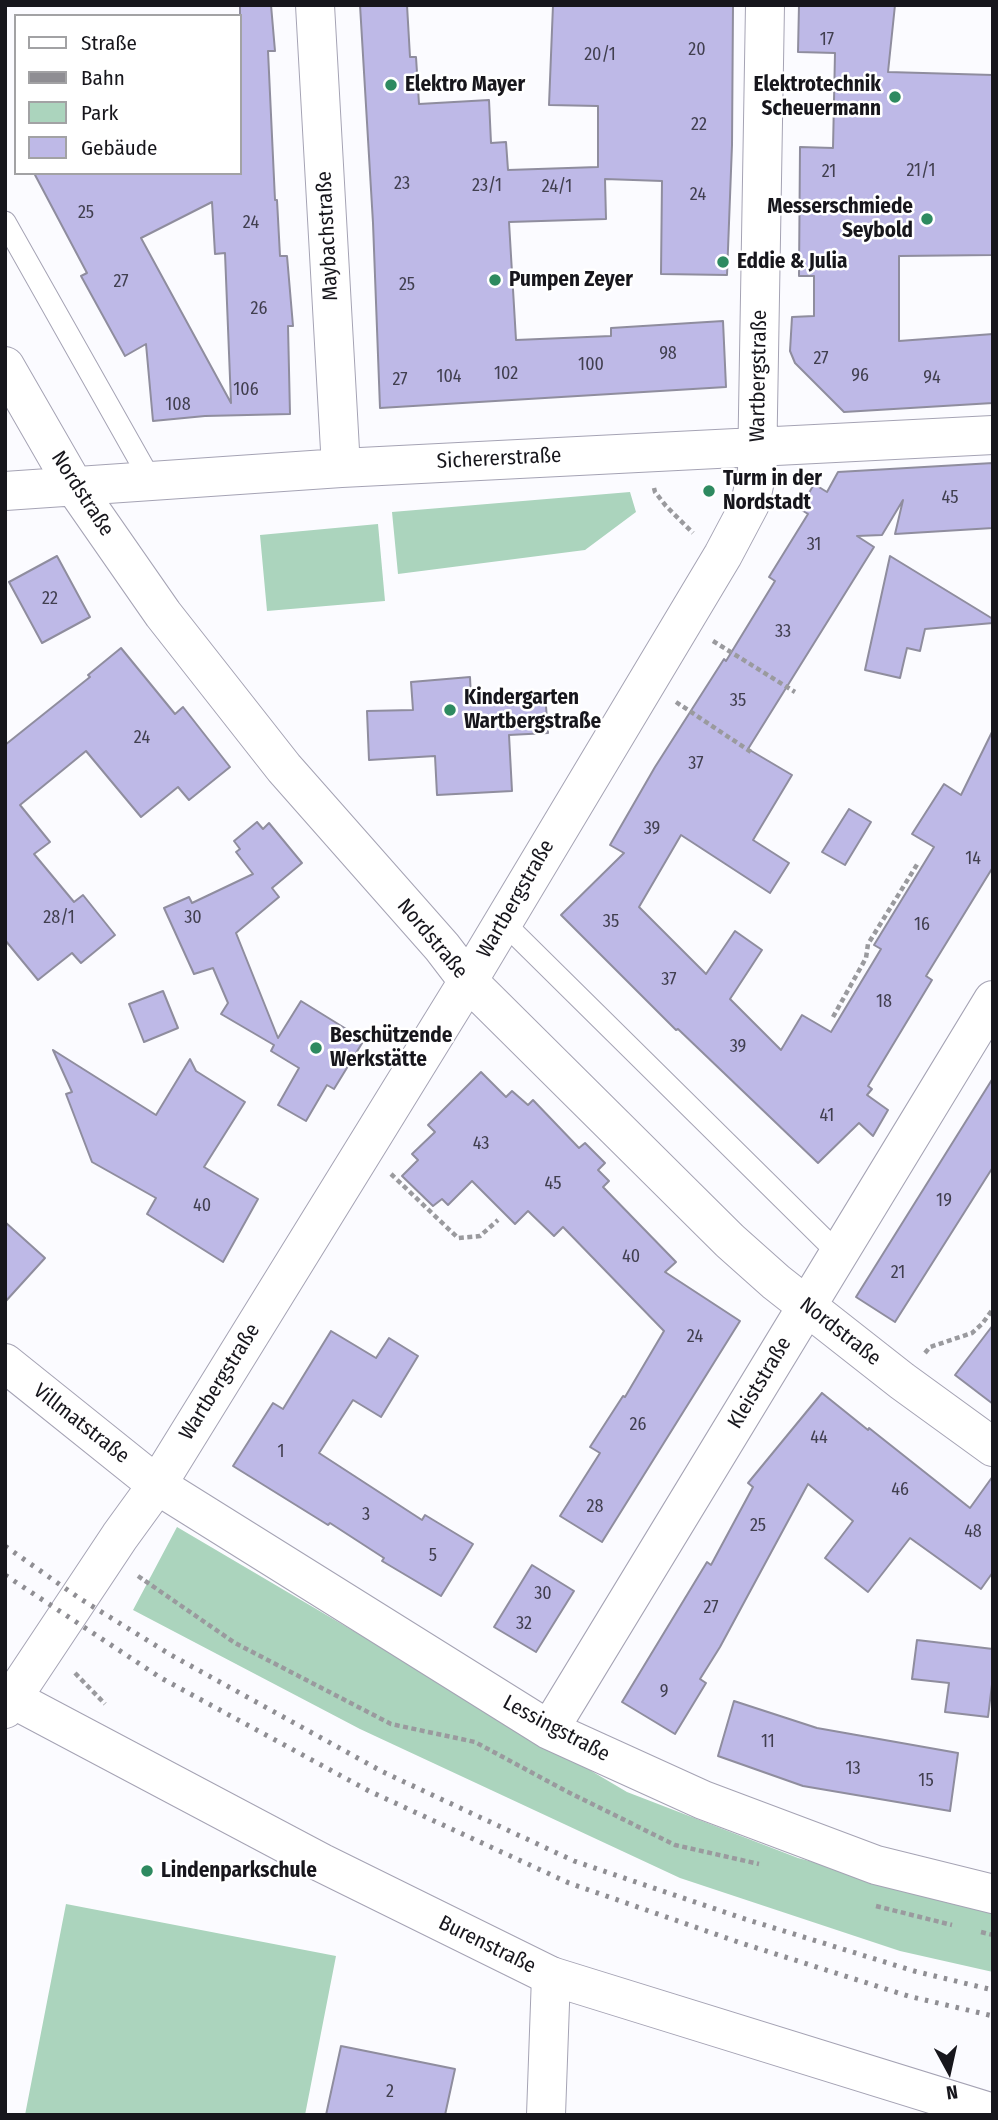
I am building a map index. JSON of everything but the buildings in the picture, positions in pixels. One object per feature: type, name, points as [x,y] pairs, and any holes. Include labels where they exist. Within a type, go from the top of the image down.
[{"type":"street","name":"Maybachstraße","points":[[316,5],[341,468]]},
{"type":"street","name":"Wartbergstraße","points":[[8,1701],[157,1485],[468,981],[723,555],[750,504],[757,471],[758,446],[765,5]]},
{"type":"street","name":"Nordstraße","points":[[5,366],[74,486],[163,614],[284,768],[442,947],[468,981],[730,1241],[776,1282],[902,1381],[993,1447]]},
{"type":"street","name":"Sichererstraße","points":[[5,491],[341,468],[993,435]]},
{"type":"street","name":"Kleiststraße","points":[[549,1730],[991,1006]]},
{"type":"street","name":"Villmatstraße","points":[[5,1363],[157,1485]]},
{"type":"street","name":"Lessingstraße","points":[[157,1485],[549,1730],[703,1800],[876,1865],[993,1894]]},
{"type":"street","name":"Burenstraße","points":[[8,1701],[96,1742],[322,1863],[551,1976],[993,2113]]},
{"type":"street","points":[[546,2115],[551,1976]]},
{"type":"lane","points":[[5,222],[150,479]]},
{"type":"lane","points":[[502,921],[838,1253]]},
{"type":"path","points":[[671,450],[674,474],[652,477],[655,492],[691,532],[723,555]]},
{"type":"path","points":[[682,622],[795,692]]},
{"type":"path","points":[[646,682],[751,752]]},
{"type":"path","points":[[833,1017],[866,958],[868,944],[918,863]]},
{"type":"path","points":[[365,1148],[458,1238],[480,1236],[498,1220]]},
{"type":"path","points":[[902,1381],[930,1347],[972,1333],[993,1309]]},
{"type":"path","points":[[120,1536],[150,1554],[131,1585]]},
{"type":"path","points":[[137,1575],[235,1643],[391,1724],[475,1742],[675,1845],[762,1864]]},
{"type":"path","points":[[81,1664],[75,1674],[116,1714],[96,1742]]},
{"type":"path","points":[[869,1903],[961,1927]]},
{"type":"path","points":[[975,1931],[993,1935]]},
{"type":"green space","points":[[630,492],[636,512],[585,550],[398,574],[392,512]]},
{"type":"green space","points":[[378,524],[385,601],[267,611],[260,535]]},
{"type":"green space","points":[[177,1527],[627,1792],[798,1858],[993,1909],[993,1972],[900,1951],[680,1878],[360,1729],[133,1610]]},
{"type":"green space","points":[[66,1904],[336,1956],[305,2115],[25,2115]]},
{"type":"railway","points":[[5,1546],[79,1598],[171,1655],[383,1772],[574,1861],[745,1919],[914,1971],[993,1990]]},
{"type":"railway","points":[[5,1575],[161,1678],[369,1791],[569,1883],[738,1942],[908,1996],[993,2016]]},
{"type":"place","name":"Elektro Mayer","points":[[391,85]]},
{"type":"place","name":"Elektrotechnik Scheuermann","points":[[895,97]]},
{"type":"place","name":"Messerschmiede Seybold","points":[[927,219]]},
{"type":"place","name":"Eddie & Julia","points":[[723,262]]},
{"type":"place","name":"Pumpen Zeyer","points":[[495,280]]},
{"type":"place","name":"Turm in der Nordstadt","points":[[709,491]]},
{"type":"place","name":"Kindergarten Wartbergstraße","points":[[450,710]]},
{"type":"place","name":"Beschützende Werkstätte","points":[[316,1048]]},
{"type":"place","name":"Lindenparkschule","points":[[147,1871]]}]
